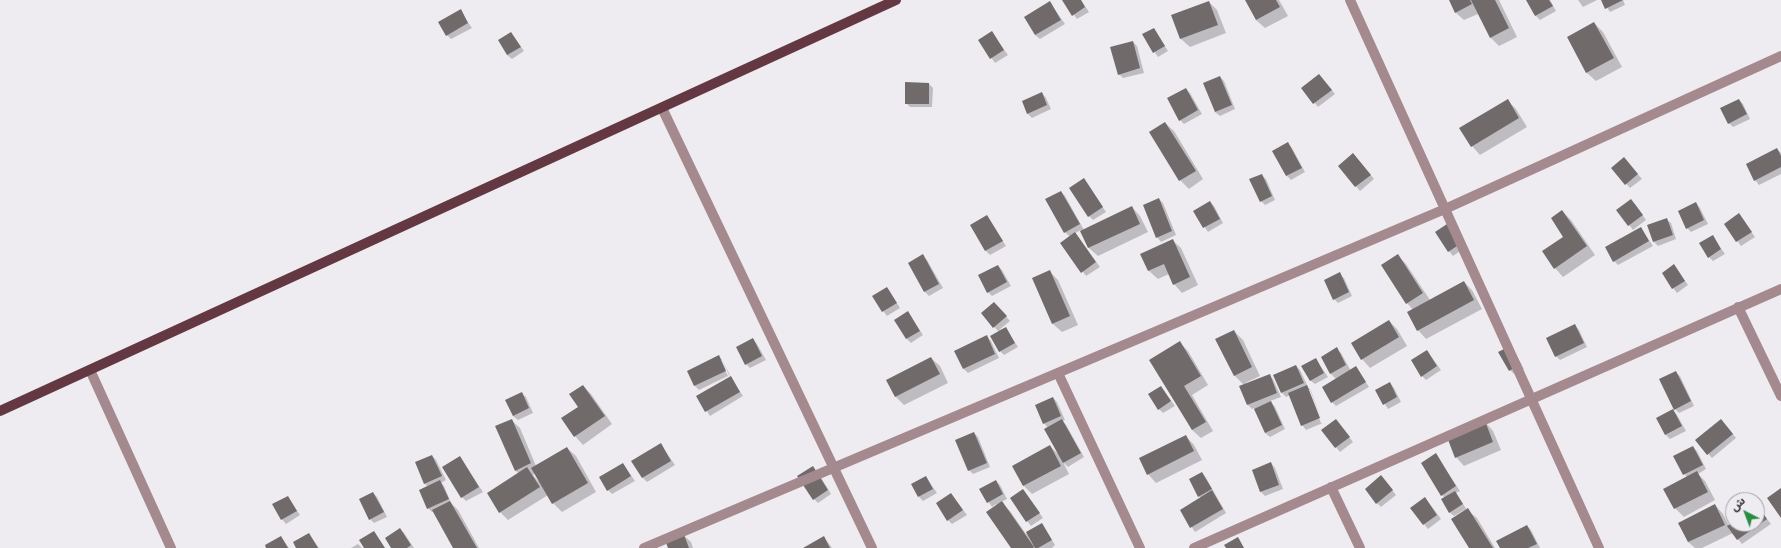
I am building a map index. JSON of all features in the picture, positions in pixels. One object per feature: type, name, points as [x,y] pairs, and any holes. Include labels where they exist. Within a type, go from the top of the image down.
[{"type":"main road","points":[[0,411],[896,0]]},
{"type":"street","points":[[1350,0],[1599,548]]},
{"type":"street","points":[[644,548],[1445,209],[1781,56]]},
{"type":"street","points":[[662,108],[872,548]]},
{"type":"street","points":[[1194,548],[1738,307],[1781,290]]},
{"type":"street","points":[[1738,307],[1781,396]]},
{"type":"street","points":[[90,370],[171,548]]},
{"type":"street","points":[[1058,373],[1140,548]]},
{"type":"street","points":[[1331,487],[1360,548]]},
{"type":"building","points":[[1062,0],[1081,0],[1085,7],[1072,16]]},
{"type":"building","points":[[1245,0],[1276,0],[1280,7],[1256,20]]},
{"type":"building","points":[[1449,0],[1470,0],[1472,4],[1455,13]]},
{"type":"building","points":[[1471,0],[1495,0],[1509,28],[1490,38]]},
{"type":"building","points":[[1526,0],[1549,0],[1553,6],[1535,16]]},
{"type":"building","points":[[1601,0],[1623,0],[1605,9]]},
{"type":"building","points":[[1050,1],[1061,20],[1035,35],[1024,17]]},
{"type":"building","points":[[1209,1],[1218,25],[1180,39],[1171,15]]},
{"type":"building","points":[[461,9],[468,23],[446,36],[438,22]]},
{"type":"building","points":[[1594,22],[1614,58],[1586,73],[1567,37]]},
{"type":"building","points":[[1154,28],[1165,46],[1153,53],[1142,34]]},
{"type":"building","points":[[992,31],[1004,50],[990,59],[978,40]]},
{"type":"building","points":[[511,32],[521,47],[507,55],[498,40]]},
{"type":"building","points":[[1133,41],[1140,68],[1118,75],[1110,47]]},
{"type":"building","points":[[1319,74],[1332,90],[1313,104],[1301,88]]},
{"type":"building","points":[[1220,76],[1232,105],[1215,112],[1203,83]]},
{"type":"building","points":[[905,82],[929,83],[929,104],[905,104]]},
{"type":"building","points":[[1186,88],[1198,110],[1179,121],[1167,98]]},
{"type":"building","points":[[1042,92],[1047,105],[1027,114],[1022,101]]},
{"type":"building","points":[[1508,99],[1519,118],[1471,147],[1459,128]]},
{"type":"building","points":[[1739,99],[1747,114],[1728,124],[1720,108]]},
{"type":"building","points":[[1165,122],[1196,171],[1179,181],[1149,132]]},
{"type":"building","points":[[1288,142],[1302,168],[1286,176],[1272,151]]},
{"type":"building","points":[[1777,148],[1781,156],[1781,167],[1754,181],[1746,164]]},
{"type":"building","points":[[1353,153],[1371,175],[1355,187],[1338,166]]},
{"type":"building","points":[[1624,157],[1638,174],[1625,185],[1611,168]]},
{"type":"building","points":[[1262,174],[1272,196],[1260,202],[1249,179]]},
{"type":"building","points":[[1084,178],[1103,207],[1088,217],[1069,188]]},
{"type":"building","points":[[1061,191],[1080,224],[1064,233],[1045,199]]},
{"type":"building","points":[[1159,198],[1172,231],[1156,238],[1143,205]]},
{"type":"building","points":[[1631,199],[1643,215],[1628,226],[1616,210]]},
{"type":"building","points":[[1210,201],[1220,219],[1203,228],[1193,211]]},
{"type":"building","points":[[1696,202],[1704,220],[1686,229],[1678,211]]},
{"type":"building","points":[[1132,206],[1140,224],[1088,248],[1080,231]]},
{"type":"building","points":[[1562,210],[1587,246],[1554,269],[1542,251],[1563,237],[1551,218]]},
{"type":"building","points":[[1739,213],[1752,232],[1736,242],[1724,224]]},
{"type":"building","points":[[987,215],[1003,241],[985,251],[970,225]]},
{"type":"building","points":[[1667,218],[1673,235],[1653,242],[1647,225]]},
{"type":"building","points":[[1447,224],[1460,244],[1448,252],[1435,232]]},
{"type":"building","points":[[1641,227],[1649,241],[1613,262],[1605,247]]},
{"type":"building","points":[[1075,232],[1096,262],[1081,273],[1060,243]]},
{"type":"building","points":[[1713,235],[1721,249],[1708,258],[1699,243]]},
{"type":"building","points":[[1173,239],[1190,277],[1173,285],[1164,264],[1148,271],[1140,254]]},
{"type":"building","points":[[923,254],[939,284],[924,292],[908,263]]},
{"type":"building","points":[[1398,254],[1423,293],[1406,304],[1381,265]]},
{"type":"building","points":[[1674,264],[1685,281],[1672,289],[1662,273]]},
{"type":"building","points":[[998,265],[1007,282],[987,293],[978,275]]},
{"type":"building","points":[[1050,270],[1070,316],[1052,324],[1032,278]]},
{"type":"building","points":[[1340,272],[1349,292],[1333,300],[1324,280]]},
{"type":"building","points":[[1464,281],[1474,300],[1417,331],[1407,312]]},
{"type":"building","points":[[887,287],[897,303],[882,312],[872,296]]},
{"type":"building","points":[[994,302],[1007,316],[993,328],[981,313]]},
{"type":"building","points":[[908,311],[920,331],[906,339],[894,320]]},
{"type":"building","points":[[1389,320],[1399,337],[1361,360],[1351,343]]},
{"type":"building","points":[[1575,324],[1584,343],[1555,357],[1546,338]]},
{"type":"building","points":[[1006,327],[1015,343],[999,352],[990,336]]},
{"type":"building","points":[[1234,330],[1252,367],[1234,376],[1215,339]]},
{"type":"building","points":[[987,335],[995,354],[963,369],[954,351]]},
{"type":"building","points":[[753,338],[762,356],[745,365],[736,347]]},
{"type":"building","points":[[1180,341],[1201,376],[1184,386],[1206,422],[1192,430],[1149,360]]},
{"type":"building","points":[[1510,346],[1521,364],[1509,371],[1498,352]]},
{"type":"building","points":[[1337,347],[1346,365],[1330,374],[1321,357]]},
{"type":"building","points":[[1427,350],[1437,366],[1421,377],[1411,360]]},
{"type":"building","points":[[719,355],[726,371],[694,386],[687,371]]},
{"type":"building","points":[[931,357],[940,374],[895,397],[886,380]]},
{"type":"building","points":[[1316,358],[1324,373],[1310,381],[1301,366]]},
{"type":"building","points":[[1296,365],[1304,383],[1281,393],[1273,375]]},
{"type":"building","points":[[1356,366],[1366,382],[1331,403],[1322,387]]},
{"type":"building","points":[[1676,371],[1691,401],[1674,410],[1659,379]]},
{"type":"building","points":[[1270,374],[1277,393],[1247,405],[1239,386]]},
{"type":"building","points":[[731,376],[740,392],[705,412],[696,396]]},
{"type":"building","points":[[1390,382],[1397,397],[1383,405],[1375,390]]},
{"type":"building","points":[[583,385],[605,416],[574,437],[561,418],[578,407],[569,394]]},
{"type":"building","points":[[1307,385],[1320,418],[1301,426],[1288,393]]},
{"type":"building","points":[[1161,386],[1171,401],[1158,410],[1148,394]]},
{"type":"building","points":[[522,392],[529,408],[513,416],[505,400]]},
{"type":"building","points":[[1053,397],[1061,416],[1043,424],[1035,405]]},
{"type":"building","points":[[1271,401],[1282,425],[1265,433],[1254,409]]},
{"type":"building","points":[[1673,409],[1682,426],[1665,435],[1656,418]]},
{"type":"building","points":[[512,419],[531,463],[515,471],[495,426]]},
{"type":"building","points":[[1062,419],[1081,453],[1063,463],[1044,429]]},
{"type":"building","points":[[1336,419],[1350,437],[1335,448],[1321,430]]},
{"type":"building","points":[[1721,419],[1733,434],[1707,455],[1695,440]]},
{"type":"building","points":[[1485,421],[1493,442],[1455,458],[1447,437]]},
{"type":"building","points":[[974,432],[987,463],[968,471],[955,440]]},
{"type":"building","points":[[1186,435],[1194,451],[1147,475],[1139,458]]},
{"type":"building","points":[[661,443],[671,461],[642,478],[631,461]]},
{"type":"building","points":[[1050,445],[1061,466],[1023,486],[1012,466]]},
{"type":"building","points":[[1693,446],[1703,465],[1683,475],[1673,456]]},
{"type":"building","points":[[567,447],[588,483],[552,504],[531,468]]},
{"type":"building","points":[[1436,453],[1456,486],[1441,496],[1421,463]]},
{"type":"building","points":[[432,455],[442,476],[424,484],[415,462]]},
{"type":"building","points":[[460,456],[479,487],[461,498],[442,467]]},
{"type":"building","points":[[1271,462],[1279,485],[1260,492],[1252,470]]},
{"type":"building","points":[[623,463],[631,476],[607,491],[599,477]]},
{"type":"building","points":[[813,466],[828,490],[813,500],[797,476]]},
{"type":"building","points":[[527,467],[540,487],[499,513],[487,493]]},
{"type":"building","points":[[1697,471],[1708,492],[1674,509],[1663,489]]},
{"type":"building","points":[[1202,472],[1212,489],[1198,497],[1189,479]]},
{"type":"building","points":[[1381,475],[1393,490],[1376,504],[1365,489]]},
{"type":"building","points":[[926,476],[933,489],[918,497],[911,484]]},
{"type":"building","points":[[440,480],[449,499],[427,509],[419,490]]},
{"type":"building","points":[[996,480],[1003,494],[987,503],[979,489]]},
{"type":"building","points":[[1781,488],[1781,518],[1767,498]]},
{"type":"building","points":[[1023,489],[1040,513],[1026,522],[1010,498]]},
{"type":"building","points":[[1212,490],[1223,509],[1190,528],[1180,510]]},
{"type":"building","points":[[1455,491],[1463,504],[1449,513],[1441,499]]},
{"type":"building","points":[[373,492],[384,512],[369,520],[359,499]]},
{"type":"building","points":[[951,493],[963,510],[947,521],[936,503]]},
{"type":"building","points":[[288,496],[297,511],[281,520],[272,504]]},
{"type":"building","points":[[1425,497],[1437,515],[1423,525],[1410,508]]},
{"type":"building","points":[[450,501],[477,548],[453,548],[432,510]]},
{"type":"building","points":[[1002,501],[1034,547],[1033,548],[1011,548],[986,512]]},
{"type":"building","points":[[1715,504],[1725,525],[1688,542],[1678,523]]},
{"type":"building","points":[[1468,508],[1493,548],[1469,548],[1451,519]]},
{"type":"building","points":[[1042,523],[1052,540],[1038,548],[1035,548],[1026,532]]},
{"type":"building","points":[[1527,525],[1537,544],[1528,548],[1500,548],[1496,541]]},
{"type":"building","points":[[400,528],[411,545],[407,548],[391,548],[385,538]]},
{"type":"building","points":[[374,531],[385,548],[364,548],[359,540]]},
{"type":"building","points":[[683,532],[689,548],[668,548],[665,540]]},
{"type":"building","points":[[1731,532],[1748,532],[1737,540]]},
{"type":"building","points":[[309,533],[318,548],[296,548],[293,542]]},
{"type":"building","points":[[281,536],[288,548],[266,548],[265,545]]},
{"type":"building","points":[[824,536],[830,548],[803,548]]},
{"type":"building","points":[[1238,537],[1244,548],[1226,548],[1224,545]]}]
